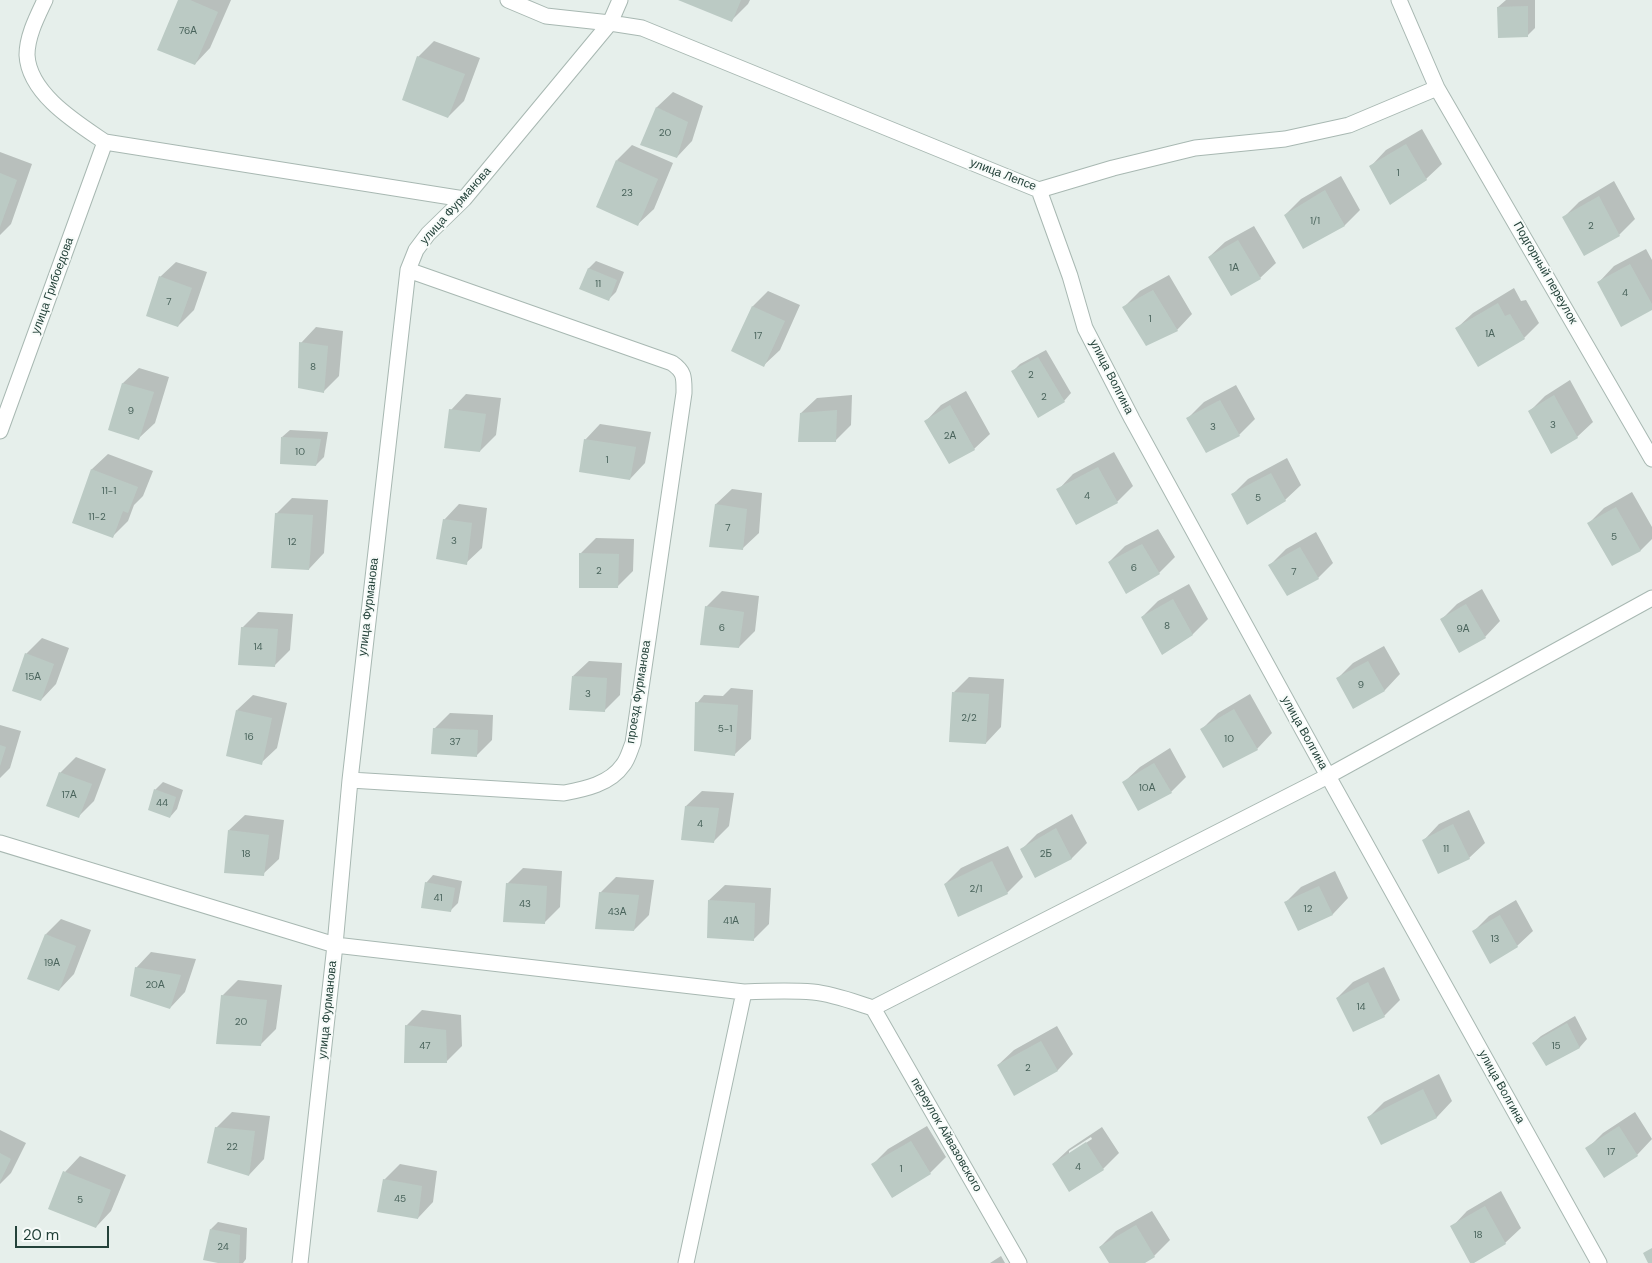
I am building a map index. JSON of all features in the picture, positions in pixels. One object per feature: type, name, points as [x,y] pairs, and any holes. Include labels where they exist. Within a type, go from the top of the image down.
[{"type":"street","points":[[45,0],[30,34],[27,56],[33,79],[63,113],[105,142],[464,199]]},
{"type":"street","name":"улица Лепсе","points":[[508,0],[546,16],[642,28],[1039,190],[1113,168],[1195,148],[1285,140],[1349,125],[1437,88]]},
{"type":"street","points":[[610,23],[620,0]]},
{"type":"street","name":"Подгорный переулок","points":[[1399,0],[1437,88],[1652,459]]},
{"type":"street","name":"улица Фурманова","points":[[300,1263],[335,945],[350,780],[408,270],[416,250],[428,234],[464,199],[610,23]]},
{"type":"street","name":"улица Грибоедова","points":[[0,431],[105,142]]},
{"type":"street","name":"улица Волгина","points":[[1039,190],[1070,276],[1086,328],[1132,419],[1599,1263]]},
{"type":"street","name":"проезд Фурманова","points":[[350,780],[564,793],[588,789],[608,779],[624,765],[633,743],[684,393],[684,380],[681,369],[667,361],[408,270]]},
{"type":"street","points":[[0,843],[335,945],[744,992],[814,992],[843,998],[873,1008],[1328,776],[1652,598]]},
{"type":"street","points":[[686,1263],[744,992]]},
{"type":"street","name":"переулок Айвазовского","points":[[873,1008],[1019,1263]]},
{"type":"building","points":[[178,0],[190,0],[218,12],[195,65],[157,50]]},
{"type":"building","points":[[678,0],[741,0],[732,22]]},
{"type":"building","points":[[1528,6],[1528,37],[1498,38],[1497,7]]},
{"type":"building","points":[[417,56],[465,74],[448,118],[402,100]]},
{"type":"building","points":[[656,107],[688,122],[677,158],[640,145]]},
{"type":"building","points":[[1406,144],[1427,180],[1390,205],[1369,166]]},
{"type":"building","points":[[616,160],[658,179],[638,226],[596,207]]},
{"type":"building","points":[[0,173],[17,180],[0,227]]},
{"type":"building","points":[[1325,190],[1345,226],[1303,249],[1284,215]]},
{"type":"building","points":[[1599,196],[1620,236],[1584,256],[1562,217]]},
{"type":"building","points":[[1238,240],[1261,279],[1231,296],[1208,257]]},
{"type":"building","points":[[1630,264],[1652,304],[1652,310],[1621,327],[1597,282]]},
{"type":"building","points":[[588,268],[617,280],[609,301],[579,289]]},
{"type":"building","points":[[159,276],[192,288],[178,327],[146,316]]},
{"type":"building","points":[[1153,290],[1178,331],[1146,346],[1122,307]]},
{"type":"building","points":[[1498,303],[1505,316],[1510,314],[1525,339],[1478,367],[1455,328]]},
{"type":"building","points":[[752,306],[785,321],[764,367],[731,351]]},
{"type":"building","points":[[299,342],[328,346],[324,393],[298,388]]},
{"type":"building","points":[[1038,357],[1065,402],[1038,418],[1011,371]]},
{"type":"building","points":[[122,383],[154,392],[139,440],[108,430]]},
{"type":"building","points":[[1554,395],[1578,438],[1551,454],[1528,411]]},
{"type":"building","points":[[1220,400],[1240,436],[1206,453],[1186,418]]},
{"type":"building","points":[[950,405],[975,450],[949,464],[924,421]]},
{"type":"building","points":[[449,409],[486,414],[480,452],[444,448]]},
{"type":"building","points":[[837,410],[836,442],[798,442],[800,413]]},
{"type":"building","points":[[281,437],[321,439],[316,466],[280,464]]},
{"type":"building","points":[[584,439],[636,447],[630,480],[579,472]]},
{"type":"building","points":[[1098,467],[1118,503],[1076,525],[1056,489]]},
{"type":"building","points":[[91,469],[138,487],[128,513],[123,511],[113,538],[72,523]]},
{"type":"building","points":[[1271,473],[1286,501],[1247,525],[1231,494]]},
{"type":"building","points":[[715,504],[747,509],[743,550],[709,547]]},
{"type":"building","points":[[1616,507],[1641,551],[1612,566],[1587,523]]},
{"type":"building","points":[[275,513],[313,515],[309,570],[271,568]]},
{"type":"building","points":[[443,519],[472,523],[467,565],[436,559]]},
{"type":"building","points":[[1142,544],[1160,574],[1126,594],[1108,562]]},
{"type":"building","points":[[1300,547],[1319,579],[1287,596],[1268,565]]},
{"type":"building","points":[[579,553],[619,554],[618,588],[579,588]]},
{"type":"building","points":[[1173,599],[1193,635],[1162,655],[1141,617]]},
{"type":"building","points":[[1466,604],[1486,638],[1459,653],[1440,619]]},
{"type":"building","points":[[705,606],[744,612],[739,648],[700,645]]},
{"type":"building","points":[[241,627],[278,629],[275,667],[238,665]]},
{"type":"building","points":[[25,653],[54,664],[41,701],[12,691]]},
{"type":"building","points":[[1368,661],[1385,691],[1353,709],[1336,678]]},
{"type":"building","points":[[572,676],[607,678],[605,712],[569,710]]},
{"type":"building","points":[[952,692],[989,694],[986,744],[949,742]]},
{"type":"building","points":[[695,702],[738,705],[735,756],[694,751]]},
{"type":"building","points":[[1234,709],[1258,750],[1223,768],[1200,729]]},
{"type":"building","points":[[236,710],[272,718],[262,765],[226,756]]},
{"type":"building","points":[[433,728],[478,730],[477,757],[431,754]]},
{"type":"building","points":[[0,745],[6,747],[0,766]]},
{"type":"building","points":[[1154,763],[1172,793],[1138,811],[1122,782]]},
{"type":"building","points":[[59,772],[92,784],[79,818],[46,806]]},
{"type":"building","points":[[154,789],[176,797],[170,818],[148,810]]},
{"type":"building","points":[[685,806],[719,808],[714,843],[681,840]]},
{"type":"building","points":[[1453,824],[1470,859],[1438,874],[1422,840]]},
{"type":"building","points":[[1056,828],[1072,859],[1035,878],[1020,849]]},
{"type":"building","points":[[228,830],[269,835],[264,876],[224,873]]},
{"type":"building","points":[[992,861],[1008,894],[958,917],[944,884]]},
{"type":"building","points":[[425,882],[455,888],[451,912],[421,908]]},
{"type":"building","points":[[506,883],[547,886],[545,924],[503,922]]},
{"type":"building","points":[[1319,886],[1333,915],[1298,931],[1284,902]]},
{"type":"building","points":[[599,892],[639,895],[634,931],[595,929]]},
{"type":"building","points":[[708,900],[755,903],[754,941],[707,938]]},
{"type":"building","points":[[1500,915],[1518,947],[1490,964],[1472,931]]},
{"type":"building","points":[[45,934],[76,946],[59,991],[27,979]]},
{"type":"building","points":[[135,967],[181,975],[170,1009],[130,996]]},
{"type":"building","points":[[1368,982],[1385,1017],[1353,1032],[1336,998]]},
{"type":"building","points":[[221,995],[267,1000],[261,1046],[216,1044]]},
{"type":"building","points":[[1567,1023],[1580,1048],[1546,1066],[1532,1043]]},
{"type":"building","points":[[405,1025],[446,1030],[447,1063],[404,1063]]},
{"type":"building","points":[[1041,1041],[1058,1071],[1014,1096],[997,1065]]},
{"type":"building","points":[[1423,1089],[1437,1118],[1381,1145],[1367,1117]]},
{"type":"building","points":[[1619,1126],[1638,1156],[1604,1178],[1585,1148]]},
{"type":"building","points":[[215,1127],[255,1131],[249,1176],[207,1163]]},
{"type":"building","points":[[911,1141],[931,1174],[892,1198],[871,1164]]},
{"type":"building","points":[[1086,1142],[1104,1170],[1069,1192],[1052,1164]]},
{"type":"building","points":[[0,1153],[11,1159],[0,1182]]},
{"type":"building","points":[[63,1171],[111,1190],[96,1228],[48,1209]]},
{"type":"building","points":[[383,1179],[422,1186],[418,1219],[377,1212]]},
{"type":"building","points":[[1485,1206],[1506,1244],[1474,1263],[1470,1263],[1450,1226]]},
{"type":"building","points":[[1136,1225],[1155,1257],[1145,1263],[1109,1263],[1099,1247]]},
{"type":"building","points":[[210,1229],[240,1235],[239,1263],[218,1263],[203,1260]]},
{"type":"building","points":[[1652,1248],[1652,1263],[1648,1263],[1643,1253]]}]
